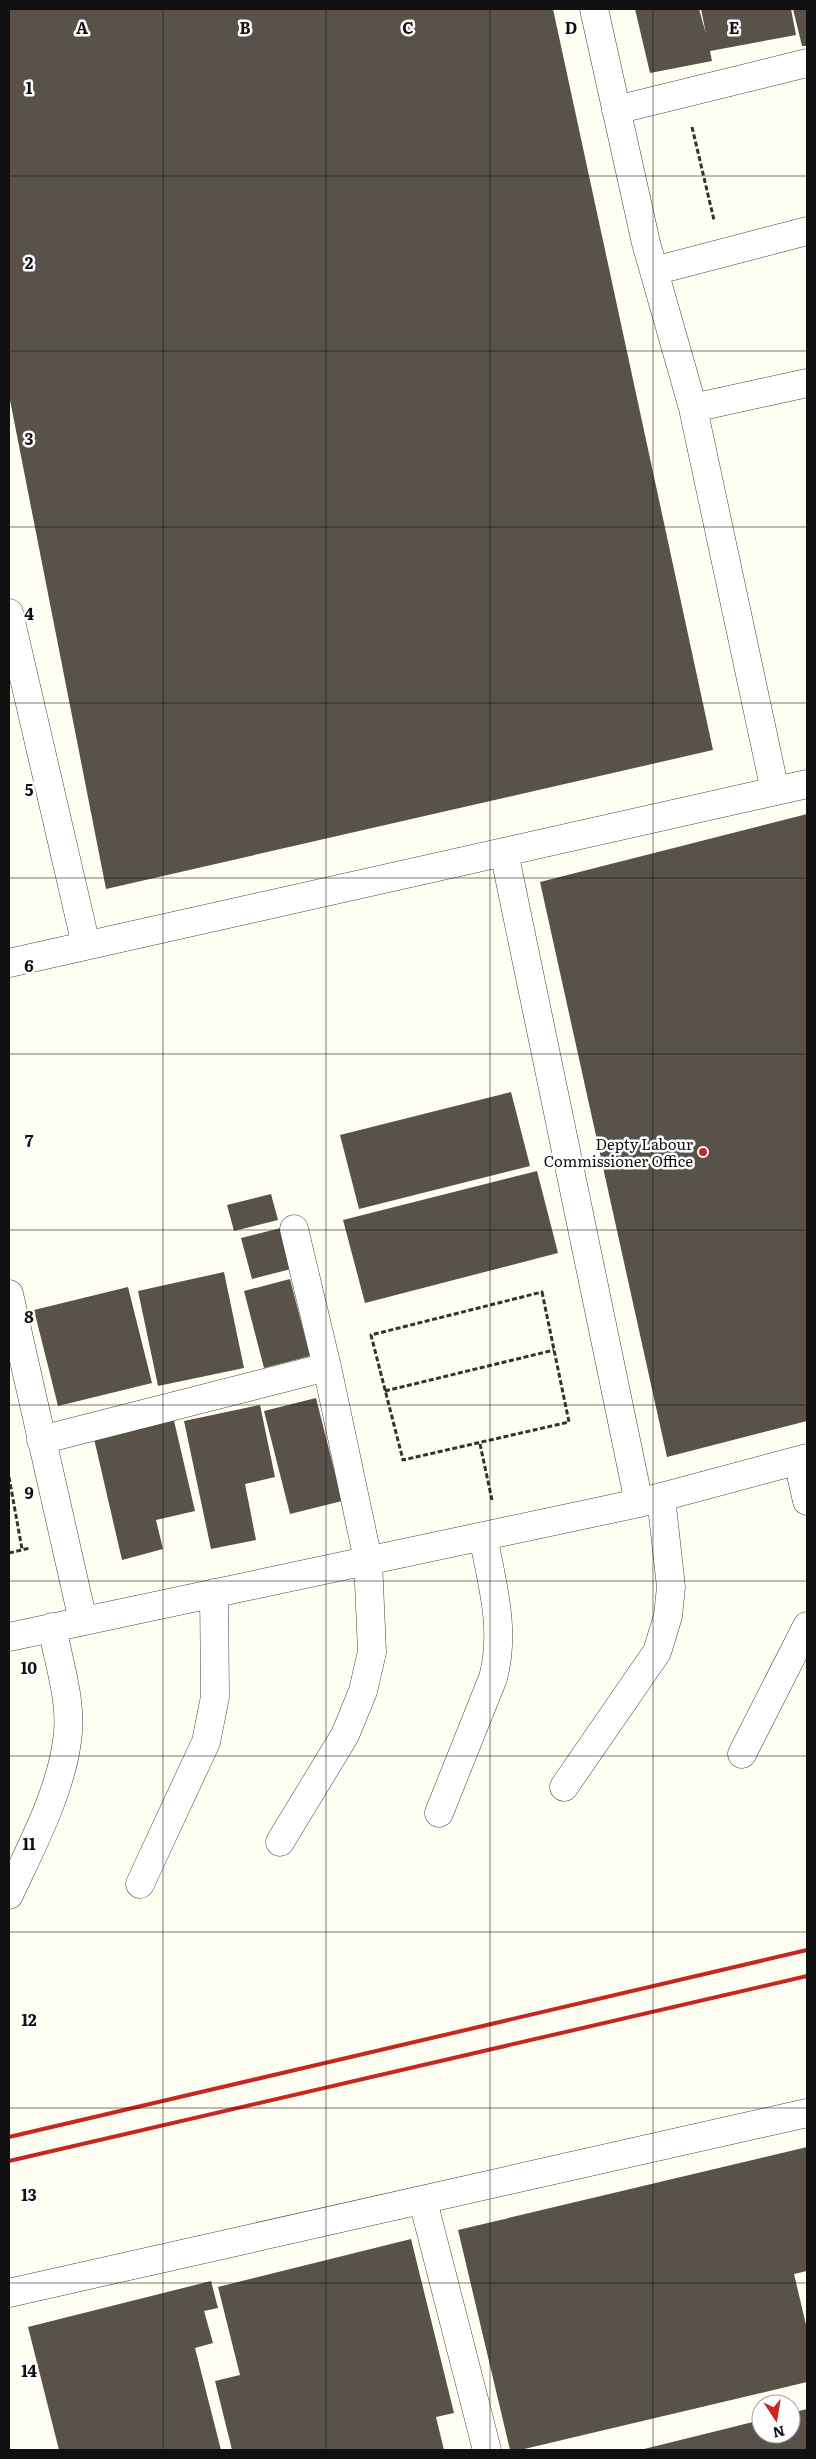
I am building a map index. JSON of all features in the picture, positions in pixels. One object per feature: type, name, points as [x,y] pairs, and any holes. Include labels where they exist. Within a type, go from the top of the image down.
[{"type":"street","points":[[594,9],[654,271],[693,408],[775,791]]},
{"type":"street","points":[[616,110],[807,63]]},
{"type":"street","points":[[654,271],[807,231]]},
{"type":"street","points":[[693,408],[807,383]]},
{"type":"street","points":[[9,613],[86,946]]},
{"type":"street","points":[[9,963],[807,784]]},
{"type":"street","points":[[504,852],[671,1587],[668,1616],[657,1652],[564,1786]]},
{"type":"street","points":[[280,1842],[345,1734],[363,1691],[372,1652],[368,1560],[327,1367],[294,1229]]},
{"type":"street","points":[[9,1294],[84,1621]]},
{"type":"street","points":[[41,1440],[327,1367]]},
{"type":"street","points":[[9,1637],[650,1500],[802,1460],[807,1501]]},
{"type":"street","points":[[439,1813],[493,1678],[499,1656],[500,1636],[491,1534]]},
{"type":"street","points":[[140,1884],[206,1742],[215,1697],[214,1593]]},
{"type":"street","points":[[742,1754],[807,1626]]},
{"type":"street","points":[[9,1895],[41,1826],[68,1740],[67,1701],[52,1628]]},
{"type":"street","points":[[9,2293],[807,2113]]},
{"type":"street","points":[[423,2201],[487,2450]]},
{"type":"path","points":[[691,123],[713,220],[723,218]]},
{"type":"path","points":[[542,1292],[554,1350],[569,1422],[480,1444],[403,1460],[371,1335],[542,1292]]},
{"type":"path","points":[[385,1391],[554,1350]]},
{"type":"path","points":[[480,1444],[491,1534]]},
{"type":"path","points":[[9,1477],[22,1550],[9,1553]]},
{"type":"building","points":[[9,9],[553,9],[713,750],[106,889],[9,395]]},
{"type":"building","points":[[635,9],[699,9],[706,34],[701,9],[791,9],[796,35],[710,51],[712,61],[650,73]]},
{"type":"building","points":[[793,9],[807,9],[807,46],[802,46]]},
{"type":"building","name":"Depty Labour Commissioner Office","points":[[807,814],[807,1421],[667,1457],[540,882]]},
{"type":"building","points":[[511,1092],[530,1166],[359,1209],[340,1135]]},
{"type":"building","points":[[537,1171],[558,1253],[365,1303],[343,1220]]},
{"type":"building","points":[[271,1194],[278,1220],[234,1231],[227,1205]]},
{"type":"building","points":[[281,1228],[291,1269],[252,1279],[241,1238]]},
{"type":"building","points":[[224,1272],[244,1368],[158,1386],[138,1291]]},
{"type":"building","points":[[290,1279],[310,1356],[264,1368],[244,1291]]},
{"type":"building","points":[[128,1287],[152,1383],[58,1406],[34,1310]]},
{"type":"building","points":[[316,1398],[342,1501],[290,1514],[264,1411]]},
{"type":"building","points":[[260,1405],[275,1477],[245,1484],[256,1540],[211,1549],[184,1421]]},
{"type":"building","points":[[172,1412],[195,1511],[156,1520],[163,1549],[122,1560],[92,1430]]},
{"type":"building","points":[[807,2147],[807,2271],[794,2274],[807,2329],[807,2382],[520,2450],[510,2450],[458,2230]]},
{"type":"building","points":[[411,2239],[454,2413],[436,2417],[444,2450],[232,2450],[215,2381],[240,2375],[218,2287]]},
{"type":"building","points":[[211,2281],[218,2308],[204,2311],[213,2343],[195,2348],[221,2450],[59,2450],[28,2327]]},
{"type":"building","points":[[807,2409],[807,2450],[640,2450],[751,2422],[751,2444],[801,2444],[801,2410]]},
{"type":"railway","points":[[9,2137],[807,1950]]},
{"type":"railway","points":[[9,2161],[807,1976]]},
{"type":"place","name":"Depty Labour Commissioner Office","points":[[703,1152]]}]
